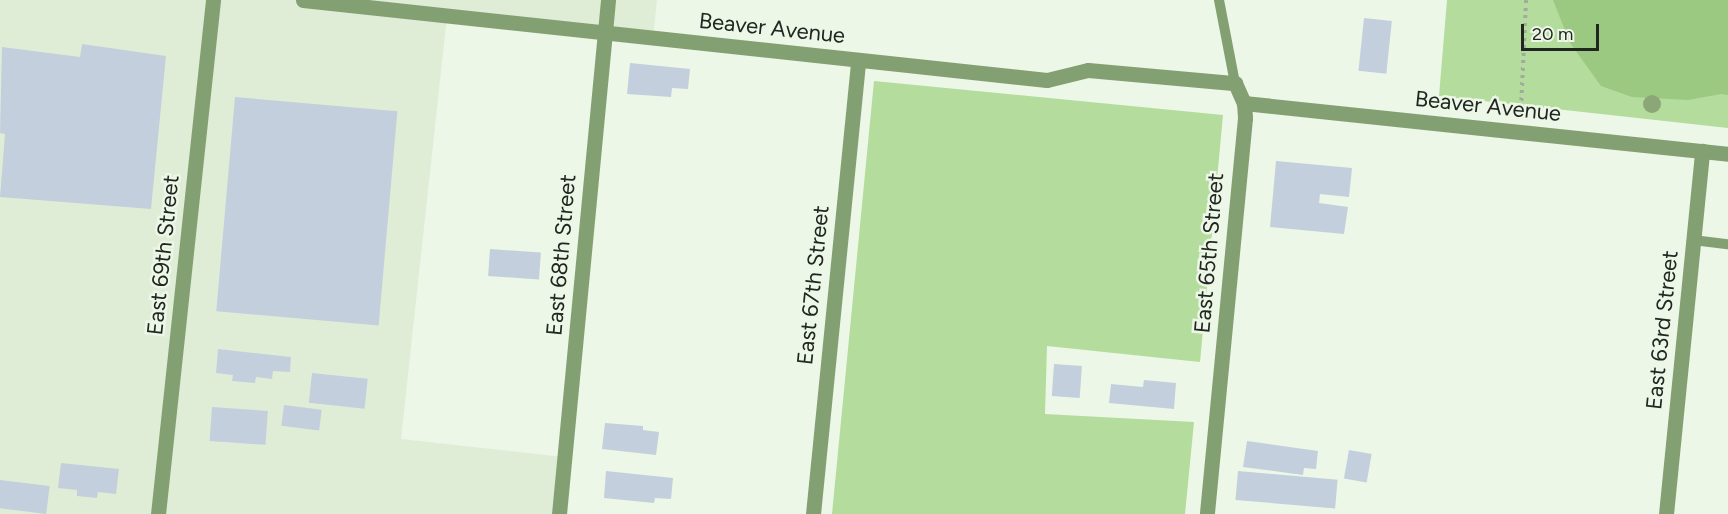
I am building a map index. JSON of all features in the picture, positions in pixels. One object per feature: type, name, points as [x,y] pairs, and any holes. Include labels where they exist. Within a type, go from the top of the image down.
[{"type":"street","name":"East 69th Street","points":[[158,514],[213,0]]},
{"type":"street","name":"Beaver Avenue","points":[[303,0],[1047,80],[1088,70],[1235,83]]},
{"type":"street","name":"East 68th Street","points":[[559,514],[608,0]]},
{"type":"street","name":"East 67th Street","points":[[813,514],[858,60]]},
{"type":"street","name":"East 65th Street","points":[[1207,514],[1244,103],[1235,83]]},
{"type":"street","name":"Beaver Avenue","points":[[1244,103],[1728,154]]},
{"type":"street","name":"East 63rd Street","points":[[1666,514],[1702,151]]},
{"type":"lane","name":"East 65th Street","points":[[1219,0],[1235,83]]},
{"type":"lane","points":[[1693,240],[1728,244]]},
{"type":"path","points":[[1521,108],[1526,0]]},
{"type":"shaded area","points":[[0,0],[657,0],[653,38],[447,16],[401,439],[564,457],[559,514],[0,514]]},
{"type":"green space","points":[[1447,0],[1728,0],[1728,128],[1439,96]]},
{"type":"green space","points":[[1553,0],[1728,0],[1728,95],[1721,94],[1688,100],[1632,97],[1601,86],[1570,43]]},
{"type":"green space","points":[[874,81],[1223,115],[1200,362],[1047,346],[1045,414],[1194,422],[1185,514],[832,514]]},
{"type":"building","points":[[1364,18],[1392,21],[1386,74],[1358,71]]},
{"type":"building","points":[[82,44],[166,56],[151,209],[0,197],[5,134],[0,133],[2,47],[80,57]]},
{"type":"building","points":[[630,63],[690,69],[688,89],[672,88],[671,97],[627,94]]},
{"type":"building","points":[[235,97],[397,111],[379,325],[216,311]]},
{"type":"building","points":[[1276,161],[1352,168],[1349,197],[1320,194],[1319,203],[1348,207],[1344,234],[1270,227]]},
{"type":"building","points":[[490,249],[541,253],[539,279],[488,276]]},
{"type":"building","points":[[218,349],[291,357],[290,372],[273,371],[272,379],[256,377],[255,383],[232,381],[233,375],[216,373]]},
{"type":"building","points":[[1054,364],[1082,366],[1080,398],[1052,396]]},
{"type":"building","points":[[312,373],[368,379],[365,409],[309,403]]},
{"type":"building","points":[[1144,380],[1176,383],[1174,409],[1109,403],[1111,384],[1143,387]]},
{"type":"building","points":[[284,405],[322,410],[319,430],[281,426]]},
{"type":"building","points":[[212,407],[268,411],[265,445],[210,441]]},
{"type":"building","points":[[605,423],[643,426],[643,430],[659,432],[656,455],[602,449]]},
{"type":"building","points":[[1247,441],[1318,451],[1316,469],[1304,468],[1303,475],[1243,467]]},
{"type":"building","points":[[1349,450],[1372,454],[1367,483],[1344,479]]},
{"type":"building","points":[[61,463],[119,469],[116,494],[98,492],[97,498],[77,496],[77,490],[58,488]]},
{"type":"building","points":[[606,471],[673,478],[671,499],[655,498],[654,503],[604,498]]},
{"type":"building","points":[[1238,471],[1338,480],[1335,509],[1235,500]]},
{"type":"building","points":[[0,480],[50,486],[46,514],[0,508]]}]
